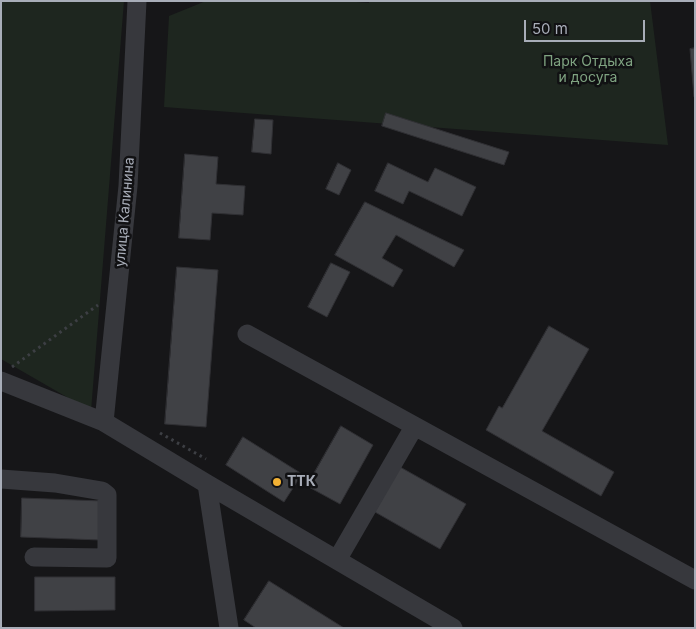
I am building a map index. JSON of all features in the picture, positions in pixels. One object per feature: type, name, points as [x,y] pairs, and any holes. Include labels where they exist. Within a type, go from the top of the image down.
[{"type":"street","name":"улица Калинина","points":[[104,422],[128,186],[137,1]]},
{"type":"street","points":[[247,334],[695,580]]},
{"type":"street","points":[[5,375],[104,422],[206,484],[453,628]]},
{"type":"street","points":[[337,560],[414,426]]},
{"type":"street","points":[[1,479],[55,483],[102,491],[108,495],[107,558],[34,557]]},
{"type":"street","points":[[206,484],[229,628]]},
{"type":"path","points":[[5,375],[118,291]]},
{"type":"green space","points":[[1,1],[124,1],[91,411],[1,359]]},
{"type":"green space","name":"Парк Отдыха и досуга","points":[[206,1],[344,1],[369,3],[369,1],[650,1],[668,145],[164,107],[169,16]]},
{"type":"building","points":[[695,48],[695,97],[694,97],[690,49]]},
{"type":"building","points":[[386,113],[509,152],[504,165],[382,126]]},
{"type":"building","points":[[255,119],[273,120],[271,154],[252,152]]},
{"type":"building","points":[[185,154],[218,157],[216,184],[245,186],[243,215],[212,213],[210,240],[179,238]]},
{"type":"building","points":[[338,163],[351,170],[339,195],[326,189]]},
{"type":"building","points":[[388,163],[428,182],[435,168],[476,187],[462,216],[409,191],[403,204],[375,191]]},
{"type":"building","points":[[365,202],[464,250],[454,267],[396,235],[382,258],[403,270],[393,287],[335,255]]},
{"type":"building","points":[[331,263],[350,272],[327,317],[308,307]]},
{"type":"building","points":[[177,267],[218,270],[206,427],[165,424]]},
{"type":"building","points":[[549,326],[589,349],[542,431],[614,472],[601,496],[486,430],[499,406],[502,408]]},
{"type":"building","points":[[341,426],[373,445],[340,504],[307,486]]},
{"type":"building","points":[[243,437],[302,474],[284,502],[226,465]]},
{"type":"building","points":[[400,467],[466,504],[440,549],[375,512]]},
{"type":"building","points":[[22,498],[102,501],[100,540],[21,537]]},
{"type":"building","points":[[35,577],[115,577],[115,610],[35,611]]},
{"type":"building","points":[[269,581],[344,628],[256,628],[244,620]]},
{"type":"place","name":"ТТК","points":[[277,482]]}]
